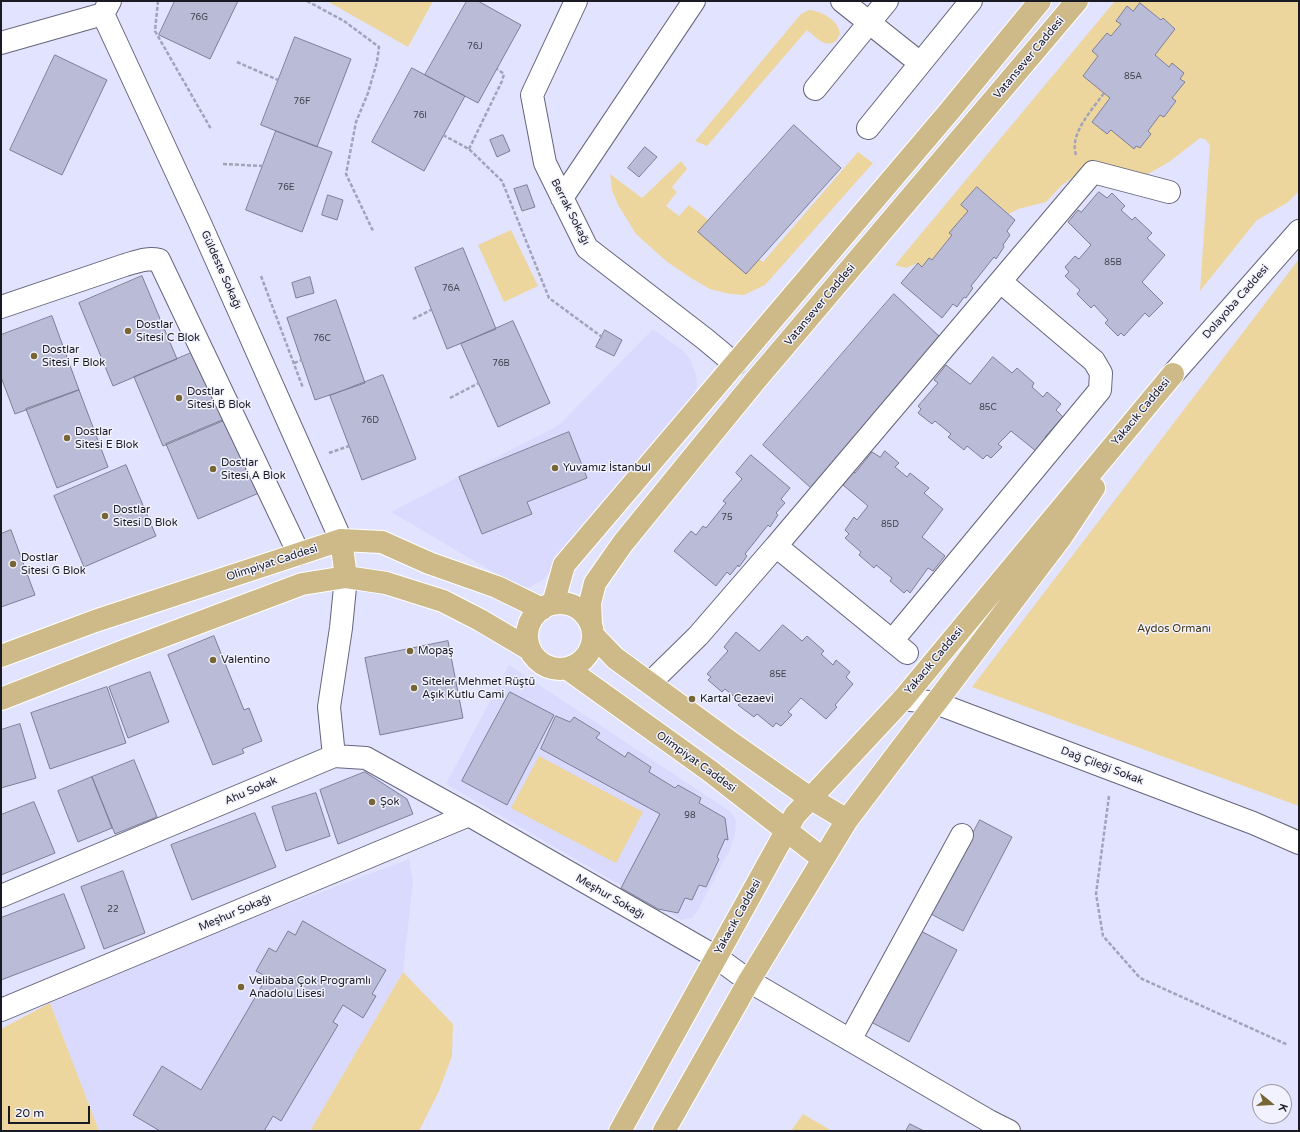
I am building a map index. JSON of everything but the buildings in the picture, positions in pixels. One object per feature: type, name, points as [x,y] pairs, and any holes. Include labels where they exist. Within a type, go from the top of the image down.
[{"type":"main road","points":[[592,630],[592,647],[578,664],[568,669],[558,670],[541,664],[529,649],[527,638],[528,626],[534,616],[547,606],[564,565],[948,113],[1040,1]]},
{"type":"main road","name":"Vatansever Caddesi","points":[[592,630],[590,609],[593,590],[601,574],[623,543],[755,381],[1077,1]]},
{"type":"main road","points":[[736,364],[755,381]]},
{"type":"main road","name":"Yakacık Caddesi","points":[[620,1131],[795,815],[903,698],[1173,374]]},
{"type":"main road","name":"Yakacık Caddesi","points":[[664,1131],[749,981],[847,820],[1062,536],[1173,374]]},
{"type":"main road","points":[[341,540],[346,577]]},
{"type":"main road","name":"Olimpiyat Caddesi","points":[[1,656],[95,621],[341,540],[382,542],[429,563],[547,606]]},
{"type":"main road","points":[[1,699],[302,584],[346,577],[386,583],[443,601],[480,620],[529,649]]},
{"type":"main road","points":[[547,606],[562,604],[571,605],[583,613],[592,630],[615,658],[810,798],[847,820]]},
{"type":"main road","name":"Olimpiyat Caddesi","points":[[568,669],[710,771],[823,859]]},
{"type":"street","name":"Berrak Sokağı","points":[[576,1],[532,95],[545,163],[587,248],[706,339],[736,364]]},
{"type":"street","points":[[562,198],[694,1]]},
{"type":"street","points":[[842,1],[920,63]]},
{"type":"street","points":[[815,89],[887,1]]},
{"type":"street","points":[[868,128],[971,1]]},
{"type":"street","points":[[1,43],[106,8]]},
{"type":"street","name":"Güldeste Sokağı","points":[[106,8],[341,540]]},
{"type":"street","points":[[650,683],[698,636],[1001,282],[1093,172],[1169,192]]},
{"type":"street","name":"Dolayoba Caddesi","points":[[1173,374],[1299,230]]},
{"type":"street","points":[[1,307],[145,259],[152,258],[159,260],[299,554]]},
{"type":"street","points":[[776,546],[900,647],[1100,390],[1102,373],[1094,361],[1001,282]]},
{"type":"street","points":[[334,756],[329,707],[342,628],[346,577]]},
{"type":"street","name":"Dağ Çileği Sokak","points":[[903,698],[936,703],[1253,823],[1299,843]]},
{"type":"street","name":"Meşhur Sokağı","points":[[334,756],[366,758],[469,815],[716,957],[749,981],[989,1121],[1009,1131]]},
{"type":"street","name":"Ahu Sokak","points":[[1,896],[334,756]]},
{"type":"street","name":"Meşhur Sokağı","points":[[1,1010],[469,815]]},
{"type":"street","points":[[850,1040],[962,835]]},
{"type":"path","points":[[158,1],[155,31],[211,129]]},
{"type":"path","points":[[307,1],[344,21],[379,47],[377,62],[368,93],[356,122],[346,174],[373,231]]},
{"type":"path","points":[[237,62],[278,80]]},
{"type":"path","points":[[469,149],[502,81],[504,74],[497,69]]},
{"type":"path","points":[[1093,172],[1076,154],[1074,146],[1076,132],[1104,93]]},
{"type":"path","points":[[443,136],[469,149],[502,181],[549,298],[602,337]]},
{"type":"path","points":[[223,164],[263,166]]},
{"type":"path","points":[[261,276],[304,391]]},
{"type":"path","points":[[413,319],[431,310]]},
{"type":"path","points":[[294,363],[302,360]]},
{"type":"path","points":[[450,398],[479,383]]},
{"type":"path","points":[[327,453],[349,446]]},
{"type":"path","points":[[1113,770],[1096,894],[1103,936],[1140,978],[1288,1045]]},
{"type":"shaded area","name":"Yuvamız İstanbul","points":[[653,329],[681,349],[690,359],[696,374],[697,385],[694,398],[544,579],[530,587],[520,588],[391,512],[559,425]]},
{"type":"shaded area","points":[[509,665],[731,812],[736,821],[735,834],[730,849],[698,910],[692,918],[681,920],[446,784]]},
{"type":"shaded area","name":"Velibaba Çok Programlı Anadolu Lisesi","points":[[409,859],[413,881],[403,972],[310,1131],[99,1131],[50,1003],[253,918]]},
{"type":"green space","points":[[327,1],[433,1],[408,47]]},
{"type":"green space","points":[[1115,1],[1299,1],[1299,191],[1287,203],[1257,220],[1200,291],[1210,145],[1205,139],[1200,138],[1169,162],[1146,175],[1088,167],[1062,185],[1046,202],[1018,209],[1009,214],[977,187],[962,205],[968,211],[952,235],[932,260],[929,258],[922,267],[918,263],[906,268],[895,265]],"holes":[[[1140,4],[1175,29],[1155,55],[1169,67],[1183,74],[1180,79],[1185,82],[1172,98],[1176,102],[1164,117],[1160,115],[1148,131],[1151,134],[1140,148],[1136,146],[1134,149],[1111,130],[1107,134],[1092,122],[1110,98],[1083,76],[1098,56],[1093,51],[1107,33],[1111,36],[1121,24],[1116,20],[1127,6],[1133,11]]]},
{"type":"green space","points":[[809,10],[824,14],[836,24],[840,34],[836,41],[828,44],[824,43],[807,30],[707,146],[695,141],[801,14]]},
{"type":"green space","points":[[858,152],[873,163],[765,285],[744,295],[730,294],[710,289],[666,261],[636,234],[618,205],[612,190],[610,174],[642,198],[681,161],[687,169],[672,187],[677,192],[666,206],[679,216],[689,205],[763,262]]},
{"type":"green space","points":[[511,230],[538,286],[504,302],[478,245]]},
{"type":"green space","name":"Aydos Ormanı","points":[[1299,259],[1299,806],[972,687]]},
{"type":"green space","points":[[539,756],[643,812],[616,863],[511,808]]},
{"type":"green space","points":[[403,972],[453,1024],[452,1056],[439,1091],[419,1131],[310,1131]]},
{"type":"green space","points":[[50,1003],[99,1131],[1,1131],[1,1029]]},
{"type":"green space","points":[[803,1114],[832,1131],[791,1131]]},
{"type":"place","name":"Dostlar Sitesi C Blok","points":[[128,331]]},
{"type":"place","name":"Dostlar Sitesi F Blok","points":[[34,356]]},
{"type":"place","name":"Dostlar Sitesi B Blok","points":[[179,398]]},
{"type":"place","name":"Dostlar Sitesi E Blok","points":[[67,438]]},
{"type":"place","name":"Yuvamız İstanbul","points":[[555,468]]},
{"type":"place","name":"Dostlar Sitesi A Blok","points":[[213,469]]},
{"type":"place","name":"Dostlar Sitesi D Blok","points":[[105,516]]},
{"type":"place","name":"Dostlar Sitesi G Blok","points":[[13,564]]},
{"type":"place","name":"Mopaş","points":[[410,651]]},
{"type":"place","name":"Valentino","points":[[213,660]]},
{"type":"place","name":"Siteler Mehmet Rüştü Aşık Kutlu Cami","points":[[414,688]]},
{"type":"place","name":"Kartal Cezaevi","points":[[692,699]]},
{"type":"place","name":"Şok","points":[[372,802]]},
{"type":"place","name":"Velibaba Çok Programlı Anadolu Lisesi","points":[[241,987]]}]
